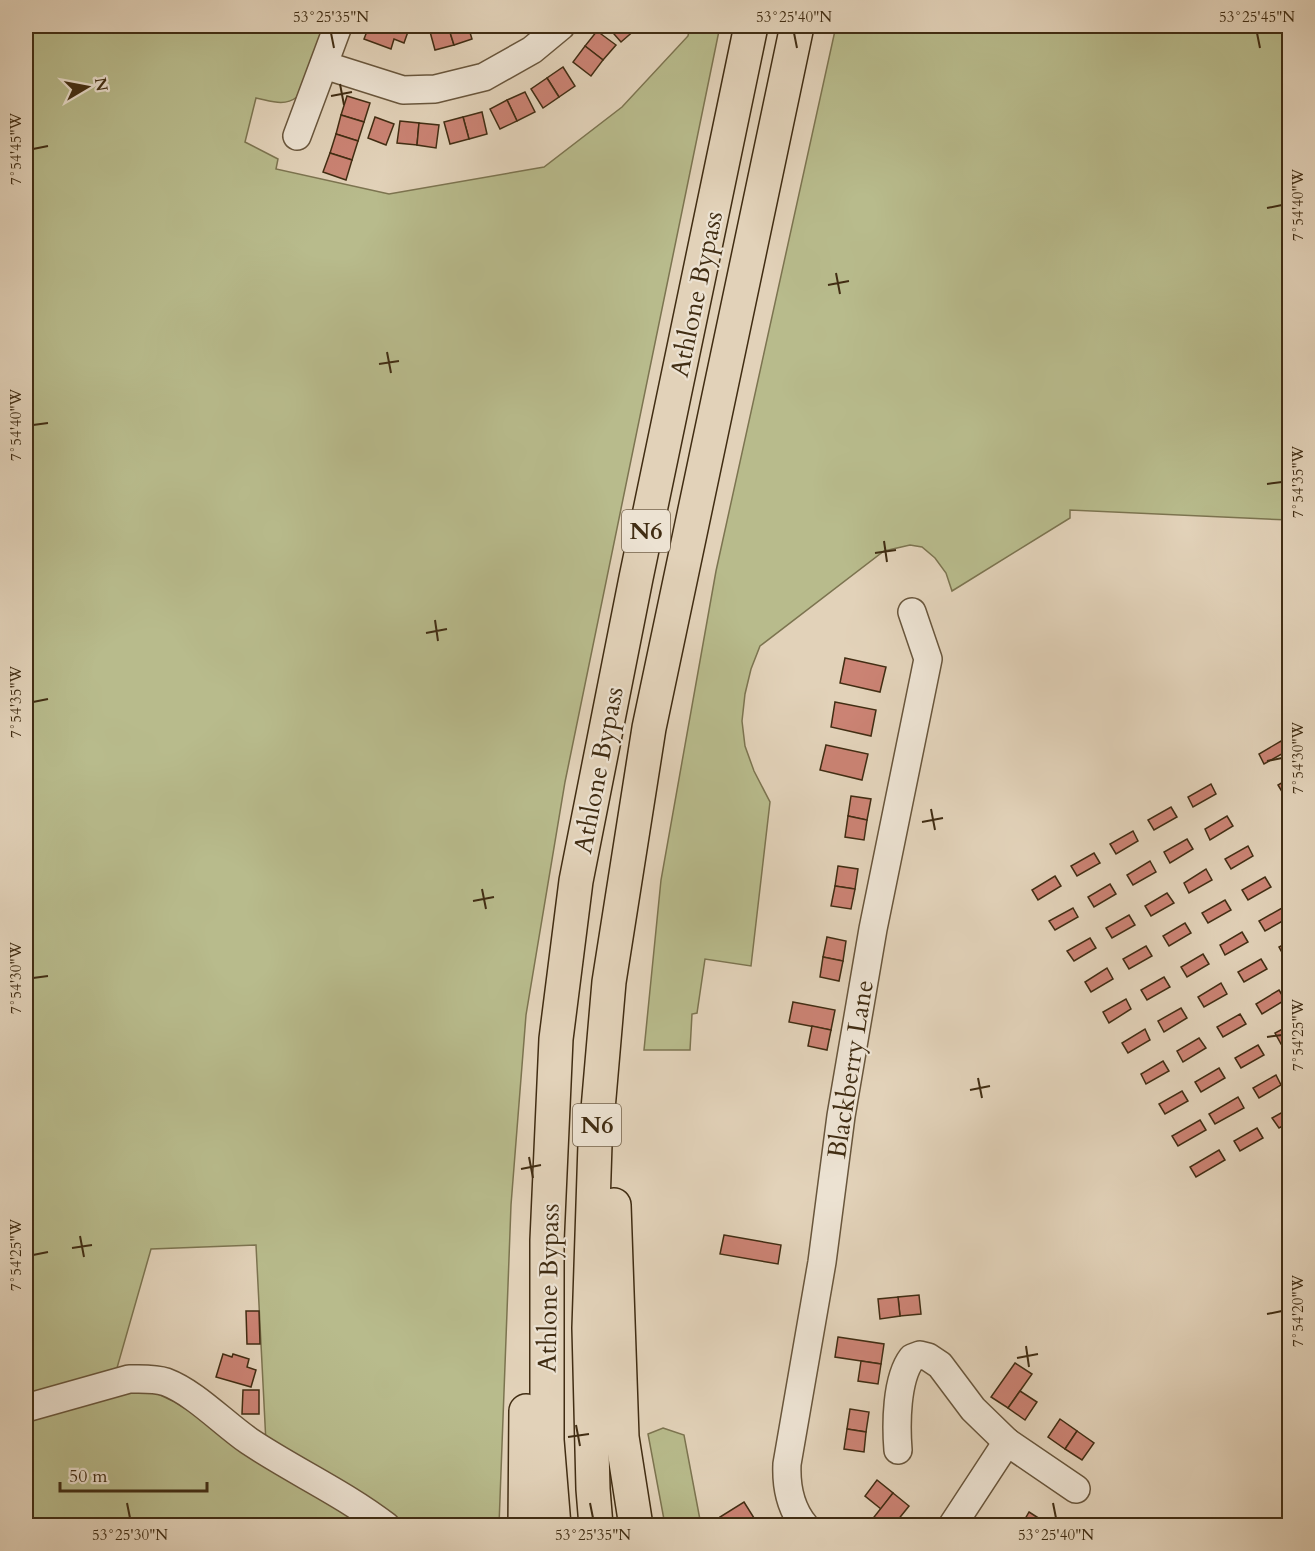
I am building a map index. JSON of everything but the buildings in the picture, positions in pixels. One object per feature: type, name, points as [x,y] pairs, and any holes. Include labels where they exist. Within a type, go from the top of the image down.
[{"type":"highway","name":"Athlone Bypass","points":[[554,1526],[548,1440],[547,1240],[556,1039],[576,881],[636,578],[751,26]]},
{"type":"highway","name":"Athlone Bypass","points":[[596,1526],[589,1328],[595,1144],[609,982],[649,728],[797,26]]},
{"type":"highway","name":"N6","points":[[636,1526],[622,1437],[613,1220],[618,1054],[636,887],[649,728]]},
{"type":"highway","name":"N6","points":[[525,1526],[529,1284],[539,1132],[556,1039]]},
{"type":"street","points":[[297,136],[338,26]]},
{"type":"street","points":[[324,65],[403,90],[435,89],[484,77],[532,50],[561,26]]},
{"type":"street","name":"Blackberry Lane","points":[[805,1526],[794,1510],[789,1496],[787,1464],[822,1263],[841,1116],[873,929],[928,659],[912,612]]},
{"type":"street","points":[[898,1450],[896,1426],[904,1373],[912,1358],[920,1355],[940,1365],[973,1409],[1006,1442],[1076,1489]]},
{"type":"street","points":[[26,1408],[129,1379],[144,1378],[166,1382],[193,1398],[255,1445],[358,1504],[386,1526]]},
{"type":"street","points":[[952,1526],[1006,1442]]},
{"type":"green space","points":[[26,26],[324,26],[297,97],[282,103],[256,98],[245,142],[278,159],[276,169],[389,194],[544,167],[622,107],[688,36],[690,26],[720,26],[565,782],[526,1015],[511,1205],[499,1525],[395,1525],[266,1443],[256,1245],[151,1249],[115,1375],[26,1399]]},
{"type":"green space","points":[[836,26],[1289,26],[1289,520],[1070,510],[1070,518],[952,591],[946,573],[935,558],[922,547],[910,545],[884,551],[760,646],[745,694],[742,721],[745,746],[754,771],[770,802],[751,966],[705,959],[697,1013],[692,1014],[690,1050],[644,1050],[661,880],[716,571]]},
{"type":"green space","points":[[129,1390],[152,1391],[175,1402],[374,1526],[26,1526],[26,1420]]},
{"type":"green space","points":[[663,1428],[684,1435],[701,1525],[665,1525],[648,1434]]}]
